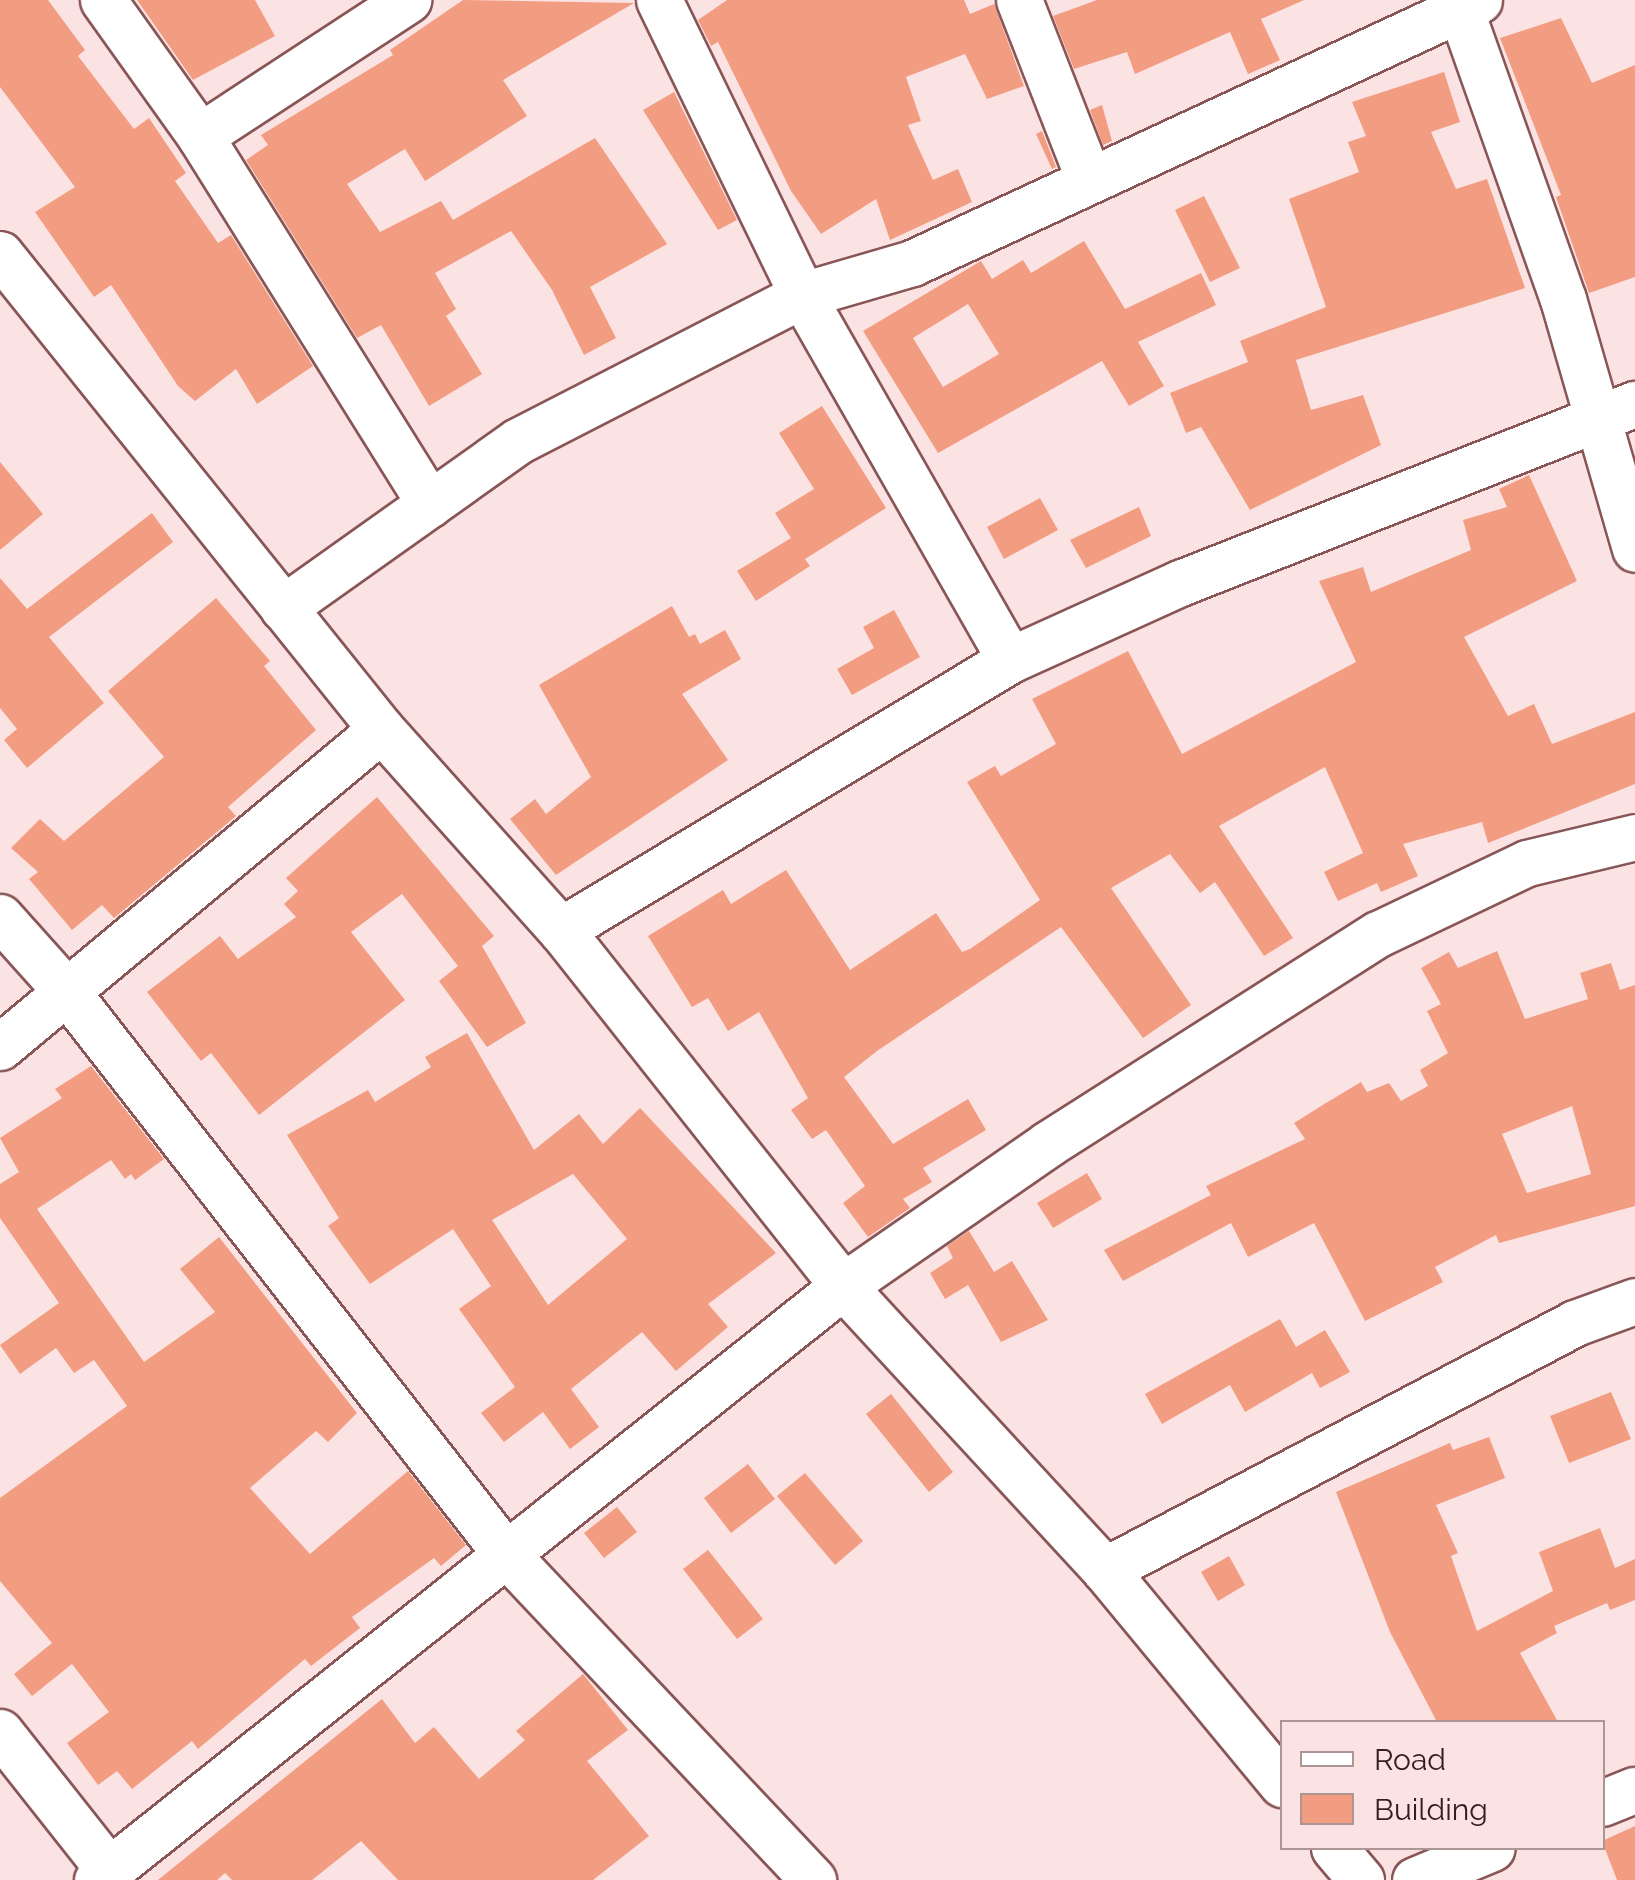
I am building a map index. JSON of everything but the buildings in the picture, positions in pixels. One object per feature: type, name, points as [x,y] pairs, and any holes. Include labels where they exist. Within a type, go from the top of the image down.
[{"type":"street","points":[[103,0],[200,136],[430,504]]},
{"type":"street","points":[[200,136],[408,0]]},
{"type":"street","points":[[659,0],[802,295],[1010,660]]},
{"type":"street","points":[[1018,0],[1090,180]]},
{"type":"street","points":[[283,608],[518,441],[802,295],[912,263],[1465,3],[1563,299],[1614,410],[1635,550]]},
{"type":"street","points":[[0,254],[380,730],[458,808],[561,930],[843,1286],[1105,1570],[1280,1782]]},
{"type":"street","points":[[561,930],[1010,660],[1180,583],[1614,410]]},
{"type":"street","points":[[0,1047],[380,730]]},
{"type":"street","points":[[0,1732],[103,1875],[843,1286],[1048,1144],[1378,934],[1526,864],[1635,837]]},
{"type":"street","points":[[0,917],[67,992],[506,1554],[813,1880]]},
{"type":"street","points":[[1105,1570],[1576,1323],[1635,1301]]},
{"type":"street","points":[[1605,1802],[1635,1790]]},
{"type":"street","points":[[1336,1850],[1361,1880]]},
{"type":"street","points":[[1416,1880],[1487,1850]]}]
